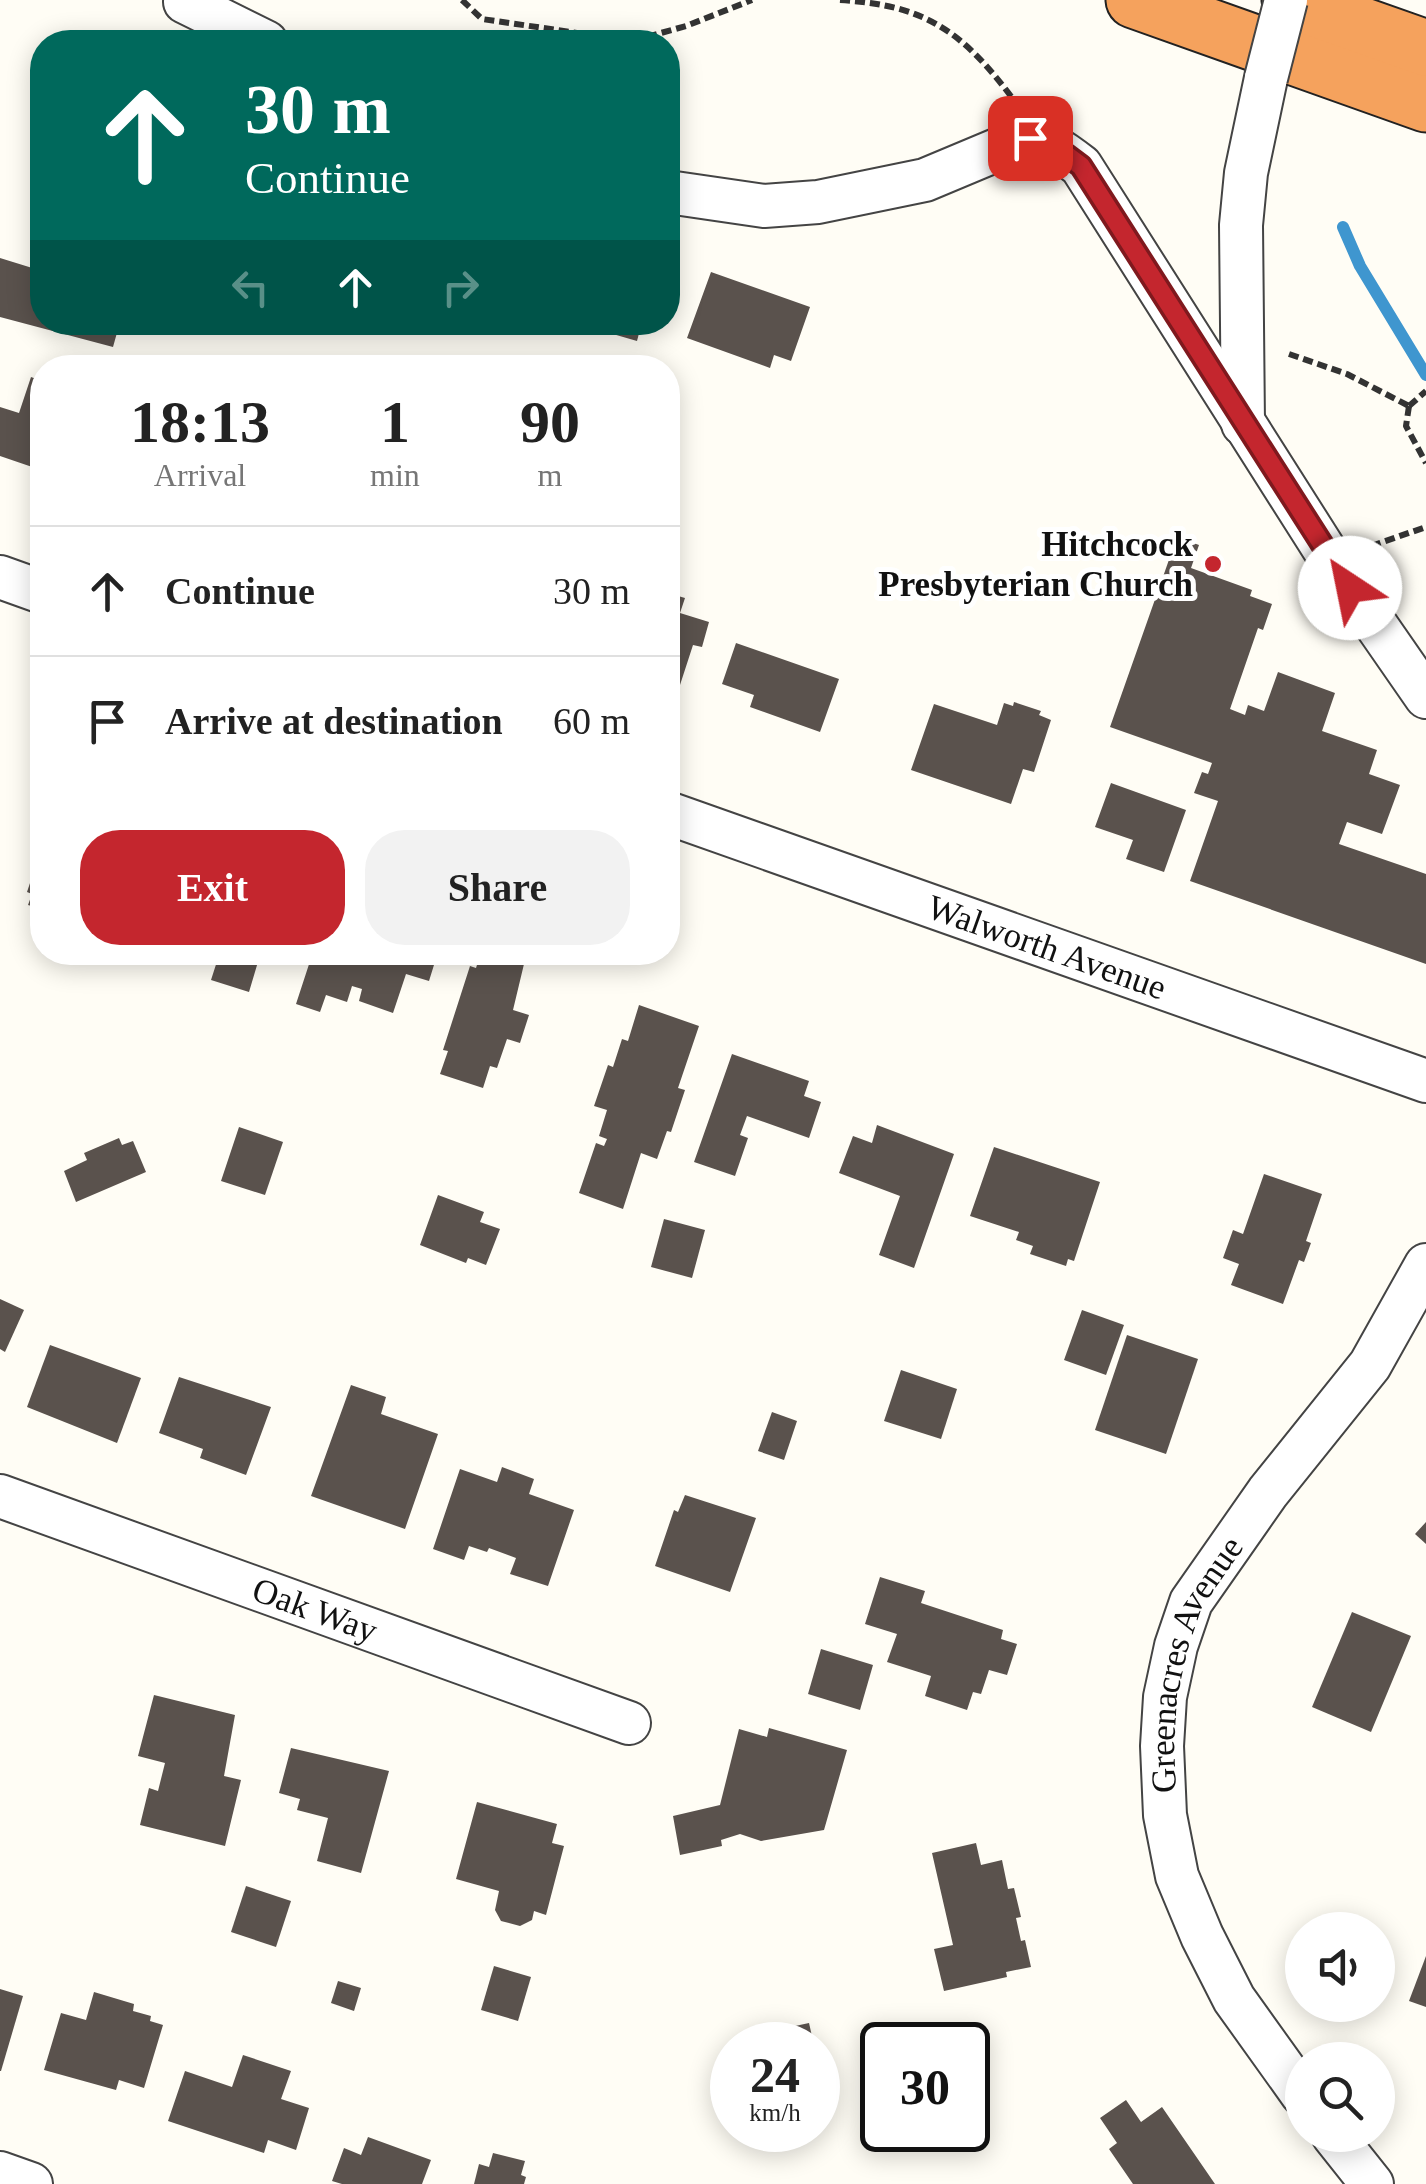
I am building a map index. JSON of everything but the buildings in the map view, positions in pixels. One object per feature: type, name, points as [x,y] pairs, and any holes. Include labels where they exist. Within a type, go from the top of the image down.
[{"type":"highway","points":[[1134,0],[1426,104]]},
{"type":"highway","points":[[1288,0],[1426,48]]},
{"type":"street","points":[[1243,424],[1241,225],[1246,174],[1266,78],[1288,0]]},
{"type":"street","points":[[185,2],[242,30]]},
{"type":"street","points":[[680,194],[764,206],[818,202],[926,180],[1022,139],[1038,140],[1081,166],[1331,560],[1426,697]]},
{"type":"street","points":[[0,577],[30,588]]},
{"type":"street","name":"Walworth Avenue","points":[[680,817],[1426,1081]]},
{"type":"street","name":"Greenacres Avenue","points":[[1285,2070],[1234,1999],[1177,1876],[1165,1815],[1165,1697],[1190,1602],[1268,1492],[1370,1365],[1426,1265]]},
{"type":"street","name":"Oak Way","points":[[0,1496],[628,1723]]},
{"type":"street","points":[[1347,2152],[1372,2184]]},
{"type":"street","points":[[0,2173],[31,2184]]},
{"type":"path","points":[[462,0],[482,20],[553,30]]},
{"type":"path","points":[[672,30],[752,0]]},
{"type":"path","points":[[840,0],[899,9],[943,27],[987,64],[1021,109]]},
{"type":"path","points":[[1289,354],[1347,374],[1409,406]]},
{"type":"path","points":[[1424,393],[1409,406],[1406,426],[1426,462]]},
{"type":"path","points":[[1331,560],[1426,526]]},
{"type":"waterway","points":[[1343,227],[1360,266],[1426,375]]},
{"type":"place","name":"Hitchcock Presbyterian Church","points":[[1213,564]]},
{"type":"route","points":[[1030,138],[1057,148],[1081,166],[1350,588]]}]
